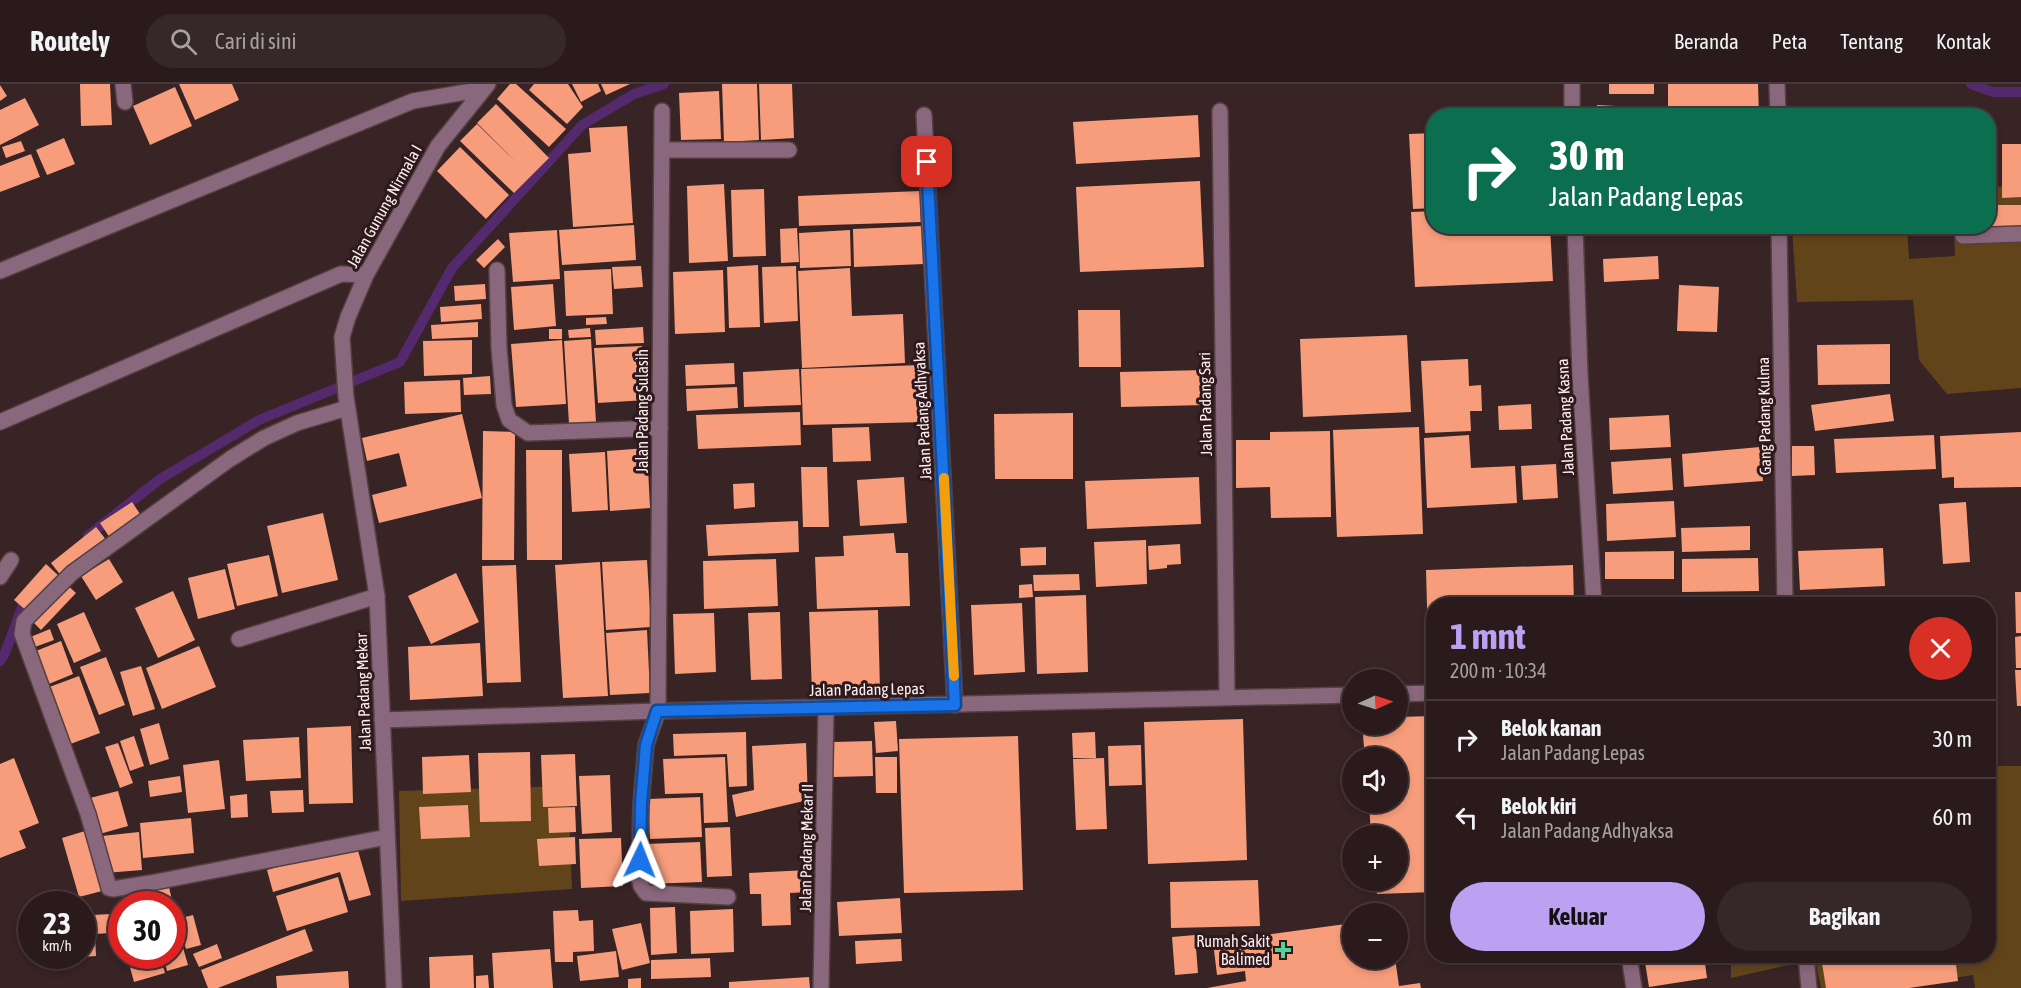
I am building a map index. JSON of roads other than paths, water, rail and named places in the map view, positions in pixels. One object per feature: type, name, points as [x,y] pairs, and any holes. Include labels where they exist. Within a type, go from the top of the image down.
[{"type":"street","points":[[123,84],[125,102]]},
{"type":"street","points":[[1572,84],[1572,108]]},
{"type":"street","points":[[1777,84],[1778,108]]},
{"type":"street","points":[[0,271],[413,100],[485,86]]},
{"type":"street","name":"Jalan Gunung Nirmala I","points":[[346,402],[342,337],[366,274],[438,146],[485,86]]},
{"type":"street","name":"Jalan Padang Sulasih","points":[[662,111],[657,711],[646,745],[641,804],[639,878],[646,893],[728,897]]},
{"type":"street","name":"Jalan Padang Sari","points":[[1220,111],[1227,697]]},
{"type":"street","name":"Jalan Padang Adhyaksa","points":[[924,115],[955,705]]},
{"type":"street","points":[[662,150],[789,150]]},
{"type":"street","name":"Jalan Padang Kasna","points":[[1575,234],[1580,375],[1594,597]]},
{"type":"street","name":"Gang Padang Kulma","points":[[1779,234],[1785,597]]},
{"type":"street","points":[[1963,236],[2021,234]]},
{"type":"street","points":[[498,270],[499,348],[504,405],[509,420],[528,433],[660,429]]},
{"type":"street","points":[[0,422],[341,274],[366,274]]},
{"type":"street","points":[[346,402],[264,438],[230,459],[72,573],[24,621],[22,634],[88,814],[109,888],[150,883],[387,837]]},
{"type":"street","name":"Jalan Padang Mekar","points":[[346,402],[377,596],[394,988]]},
{"type":"street","points":[[0,577],[10,560]]},
{"type":"street","points":[[239,639],[377,596]]},
{"type":"street","points":[[1408,694],[1426,693]]},
{"type":"street","name":"Jalan Padang Lepas","points":[[382,720],[657,711],[1342,695]]},
{"type":"street","name":"Jalan Padang Mekar II","points":[[821,988],[826,708]]},
{"type":"street","points":[[1630,963],[1634,988]]},
{"type":"street","points":[[1807,963],[1809,988]]},
{"type":"waterway","points":[[88,536],[160,479],[259,420],[400,362],[452,268],[582,125],[634,94],[664,84]]},
{"type":"waterway","points":[[1971,84],[1993,92],[2021,92]]},
{"type":"waterway","points":[[0,661],[27,594]]},
{"type":"place","name":"Rumah Sakit Balimed","points":[[1283,950]]}]
